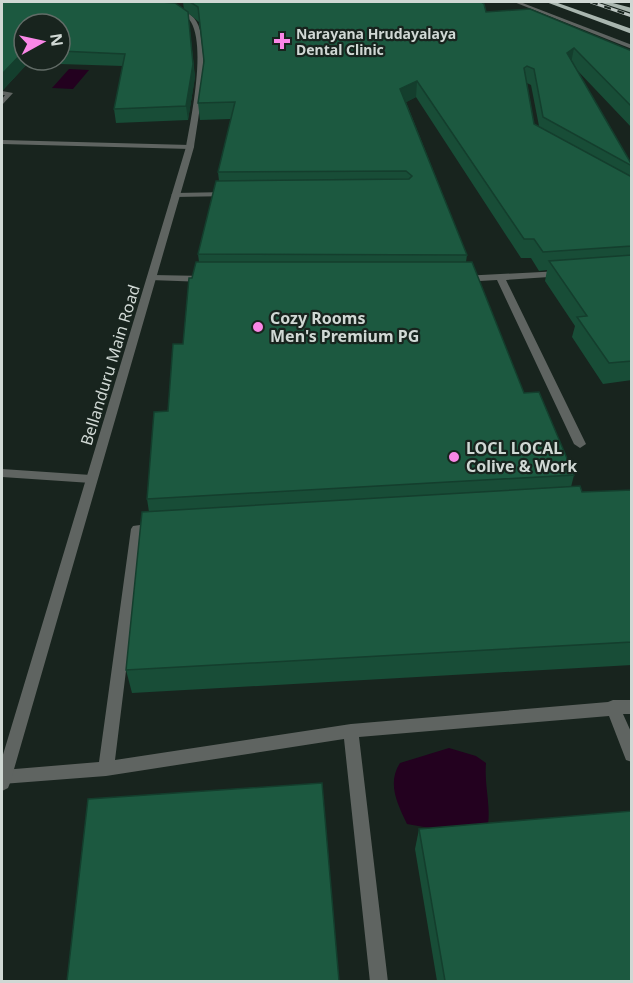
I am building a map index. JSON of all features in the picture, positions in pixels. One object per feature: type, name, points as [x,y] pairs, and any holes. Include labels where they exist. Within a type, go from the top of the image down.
[{"type":"highway","points":[[550,2],[632,32]]},
{"type":"highway","points":[[603,2],[632,12]]},
{"type":"street","points":[[517,2],[632,47]]},
{"type":"street","name":"Bellanduru Main Road","points":[[2,780],[153,278],[190,147],[200,77],[197,30],[188,15],[158,7]]},
{"type":"street","points":[[2,93],[10,93],[2,103]]},
{"type":"street","points":[[2,142],[190,147]]},
{"type":"street","points":[[175,195],[233,194]]},
{"type":"street","points":[[456,279],[501,279],[572,273]]},
{"type":"street","points":[[153,278],[220,279]]},
{"type":"street","points":[[501,279],[580,444]]},
{"type":"street","points":[[2,473],[91,479]]},
{"type":"street","points":[[106,769],[137,529],[173,527]]},
{"type":"street","points":[[613,707],[632,756]]},
{"type":"street","points":[[2,780],[106,769],[351,731],[632,707]]},
{"type":"street","points":[[351,731],[379,981]]},
{"type":"shaded area","points":[[72,69],[89,70],[73,89],[52,88],[66,72],[72,72]]},
{"type":"shaded area","points":[[449,748],[476,756],[486,763],[489,813],[487,830],[447,831],[407,824],[403,816],[394,786],[394,778],[400,763]]},
{"type":"building","points":[[2,2],[161,2],[175,3],[188,12],[193,64],[186,106],[114,109],[125,54],[72,52],[72,12],[12,12],[12,64],[2,74]]},
{"type":"building","points":[[190,2],[481,2],[486,12],[530,9],[632,51],[632,107],[574,48],[567,53],[632,166],[543,117],[534,69],[527,66],[524,68],[534,124],[632,177],[632,246],[543,252],[534,239],[524,239],[417,81],[400,89],[467,255],[198,254],[216,181],[409,179],[412,176],[406,171],[218,172],[235,102],[198,103],[204,61],[198,7]]},
{"type":"building","points":[[632,255],[632,361],[609,363],[577,317],[587,316],[549,261]]},
{"type":"building","points":[[196,262],[472,262],[524,393],[539,392],[574,475],[147,499],[154,412],[168,411],[173,344],[183,344],[189,278],[192,278]]},
{"type":"building","points":[[580,486],[582,492],[632,490],[632,642],[126,670],[142,512]]},
{"type":"building","points":[[322,783],[339,981],[67,981],[88,799]]},
{"type":"building","points":[[632,811],[632,981],[445,981],[419,829]]},
{"type":"railway","points":[[591,2],[632,16]]},
{"type":"place","name":"Narayana Hrudayalaya Dental Clinic","points":[[282,41]]},
{"type":"place","name":"Cozy Rooms Men's Premium PG","points":[[258,327]]},
{"type":"place","name":"LOCL LOCAL Colive & Work","points":[[454,457]]}]
